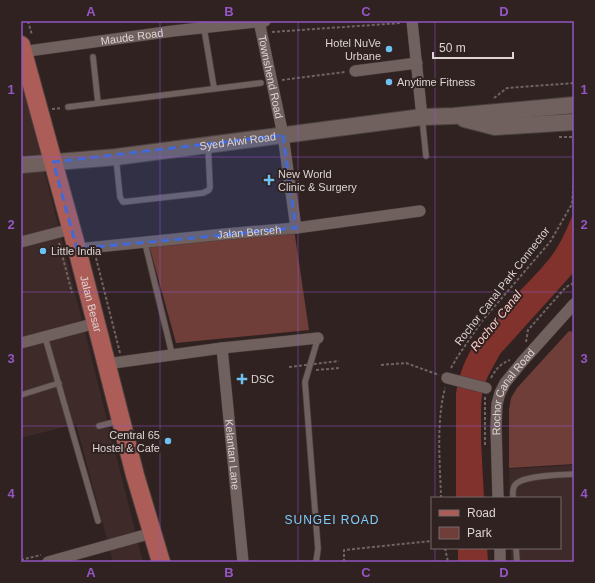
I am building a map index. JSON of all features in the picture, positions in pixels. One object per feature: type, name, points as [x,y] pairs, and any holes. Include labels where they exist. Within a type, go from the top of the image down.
[{"type":"main road","name":"Jalan Besar","points":[[22,50],[53,162],[64,231],[85,248],[96,323],[114,363],[122,420],[161,562]]},
{"type":"street","name":"Townshend Road","points":[[259,21],[266,82],[283,135],[296,228]]},
{"type":"street","name":"Maude Road","points":[[22,50],[173,28],[204,28],[265,21]]},
{"type":"street","points":[[413,22],[422,117]]},
{"type":"street","points":[[355,71],[417,63]]},
{"type":"street","name":"Syed Alwi Road","points":[[21,165],[116,157],[422,117],[453,116],[574,105]]},
{"type":"street","name":"Syed Alwi Road","points":[[453,116],[495,127],[574,122]]},
{"type":"street","name":"Jalan Berseh","points":[[85,248],[296,228],[420,211]]},
{"type":"street","points":[[21,242],[64,231]]},
{"type":"street","name":"Rochor Canal Road","points":[[498,497],[496,427],[497,404],[500,393],[505,383],[522,362],[569,316],[574,304]]},
{"type":"street","points":[[21,343],[96,323]]},
{"type":"street","points":[[114,363],[172,354],[318,338]]},
{"type":"street","name":"Kelantan Lane","points":[[222,348],[243,562]]},
{"type":"street","points":[[447,378],[484,387]]},
{"type":"street","points":[[48,562],[152,533]]},
{"type":"street","points":[[500,549],[500,562]]},
{"type":"lane","points":[[204,28],[214,88]]},
{"type":"lane","points":[[94,57],[98,103]]},
{"type":"lane","points":[[68,107],[266,82]]},
{"type":"lane","points":[[422,117],[426,156]]},
{"type":"lane","points":[[116,157],[120,197],[123,202],[203,194],[209,190],[210,187],[208,145]]},
{"type":"lane","points":[[145,242],[172,354]]},
{"type":"lane","points":[[45,336],[98,521]]},
{"type":"lane","points":[[316,562],[318,549],[306,382],[318,338]]},
{"type":"lane","points":[[21,395],[59,383]]},
{"type":"lane","points":[[99,426],[122,420]]},
{"type":"lane","points":[[513,497],[514,487],[518,482],[527,478],[574,474]]},
{"type":"lane","points":[[516,549],[517,562]]},
{"type":"path","points":[[261,33],[413,22]]},
{"type":"path","points":[[266,82],[355,71]]},
{"type":"path","points":[[488,99],[495,98],[507,88],[574,83]]},
{"type":"path","name":"Rochor Canal Park Connector","points":[[441,497],[440,433],[442,406],[447,378],[458,356],[482,321],[550,242],[572,204],[574,180]]},
{"type":"path","points":[[64,231],[73,294]]},
{"type":"path","points":[[85,248],[114,363]]},
{"type":"path","points":[[289,367],[339,361]]},
{"type":"path","points":[[381,365],[406,363],[447,378]]},
{"type":"path","points":[[309,370],[340,368]]},
{"type":"path","points":[[344,562],[344,550],[431,541]]},
{"type":"path","points":[[445,549],[448,562]]},
{"type":"highlighted area","points":[[283,135],[296,228],[77,249],[53,162]]},
{"type":"shaded area","name":"Little India","points":[[21,78],[143,562],[113,562],[76,424],[21,438]]},
{"type":"shaded area","points":[[574,212],[574,272],[500,354],[487,378],[482,394],[481,407],[484,497],[456,497],[456,394],[461,373],[469,354],[492,320],[550,258],[564,236]]},
{"type":"shaded area","points":[[574,465],[574,562],[511,562],[511,549],[561,549],[561,497],[510,497],[509,469]]},
{"type":"shaded area","points":[[458,549],[487,549],[488,562],[458,562]]},
{"type":"green space","points":[[294,229],[309,330],[176,343],[149,245]]},
{"type":"green space","points":[[569,331],[574,332],[574,464],[509,468],[509,410],[511,398],[517,388]]},
{"type":"place","name":"Hotel NuVe Urbane","points":[[389,49]]},
{"type":"place","name":"Anytime Fitness","points":[[389,82]]},
{"type":"place","name":"New World Clinic & Surgery","points":[[269,180]]},
{"type":"place","name":"Little India","points":[[43,251]]},
{"type":"place","name":"DSC","points":[[242,379]]},
{"type":"place","name":"Central 65 Hostel & Cafe","points":[[168,441]]},
{"type":"district","name":"SUNGEI ROAD","points":[[332,520]]},
{"type":"water label","name":"Rochor Canal","points":[[496,321]]}]
